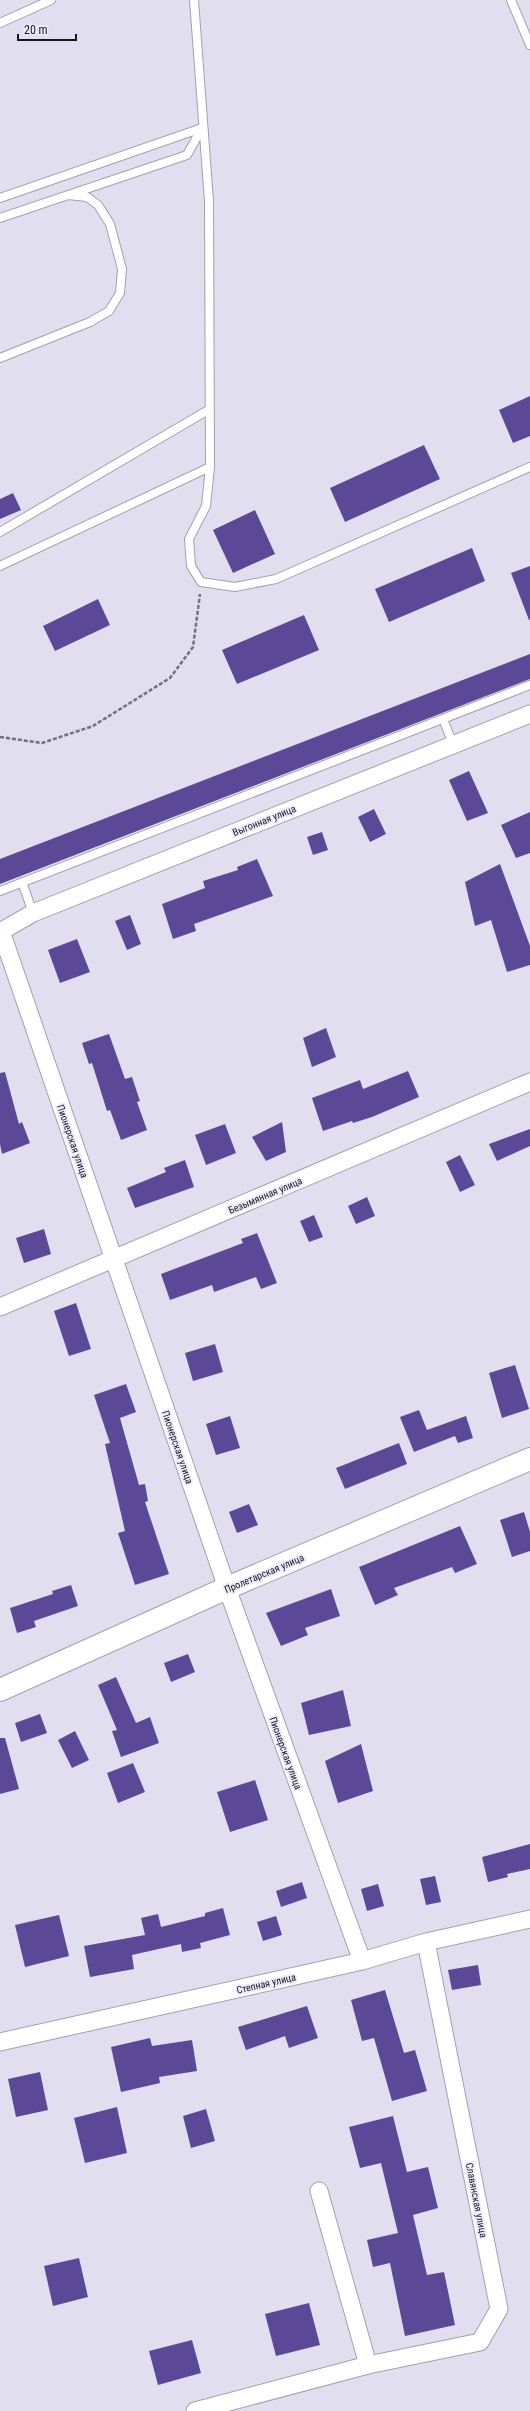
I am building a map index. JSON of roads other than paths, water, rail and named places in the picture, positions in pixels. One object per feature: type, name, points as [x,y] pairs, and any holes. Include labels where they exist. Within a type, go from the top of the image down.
[{"type":"street","name":"Выгонная улица","points":[[1,931],[33,913],[530,714]]},
{"type":"street","name":"Пионерская улица","points":[[1,931],[227,1588],[362,1961]]},
{"type":"street","name":"Безымянная улица","points":[[0,1307],[530,1082]]},
{"type":"street","name":"Пролетарская улица","points":[[0,1690],[227,1588],[530,1459]]},
{"type":"street","name":"Степная улица","points":[[0,2042],[362,1961],[426,1942],[530,1918]]},
{"type":"street","name":"Славянская улица","points":[[195,2411],[368,2365],[480,2342],[499,2309],[426,1942]]},
{"type":"street","points":[[319,2191],[368,2365]]},
{"type":"lane","points":[[0,23],[51,0]]},
{"type":"lane","points":[[194,0],[202,128],[209,202],[210,467],[206,506],[189,539],[191,566],[201,582],[235,587],[276,579],[530,467]]},
{"type":"lane","points":[[511,0],[530,45]]},
{"type":"lane","points":[[0,218],[187,155],[202,128]]},
{"type":"lane","points":[[0,198],[202,128]]},
{"type":"lane","points":[[0,358],[90,322],[109,311],[120,293],[122,269],[110,224],[98,205],[87,197],[68,195]]},
{"type":"lane","points":[[0,532],[210,409]]},
{"type":"lane","points":[[0,566],[210,467]]},
{"type":"lane","points":[[0,891],[530,685]]},
{"type":"lane","points":[[443,719],[453,744]]},
{"type":"lane","points":[[22,882],[33,913]]}]
